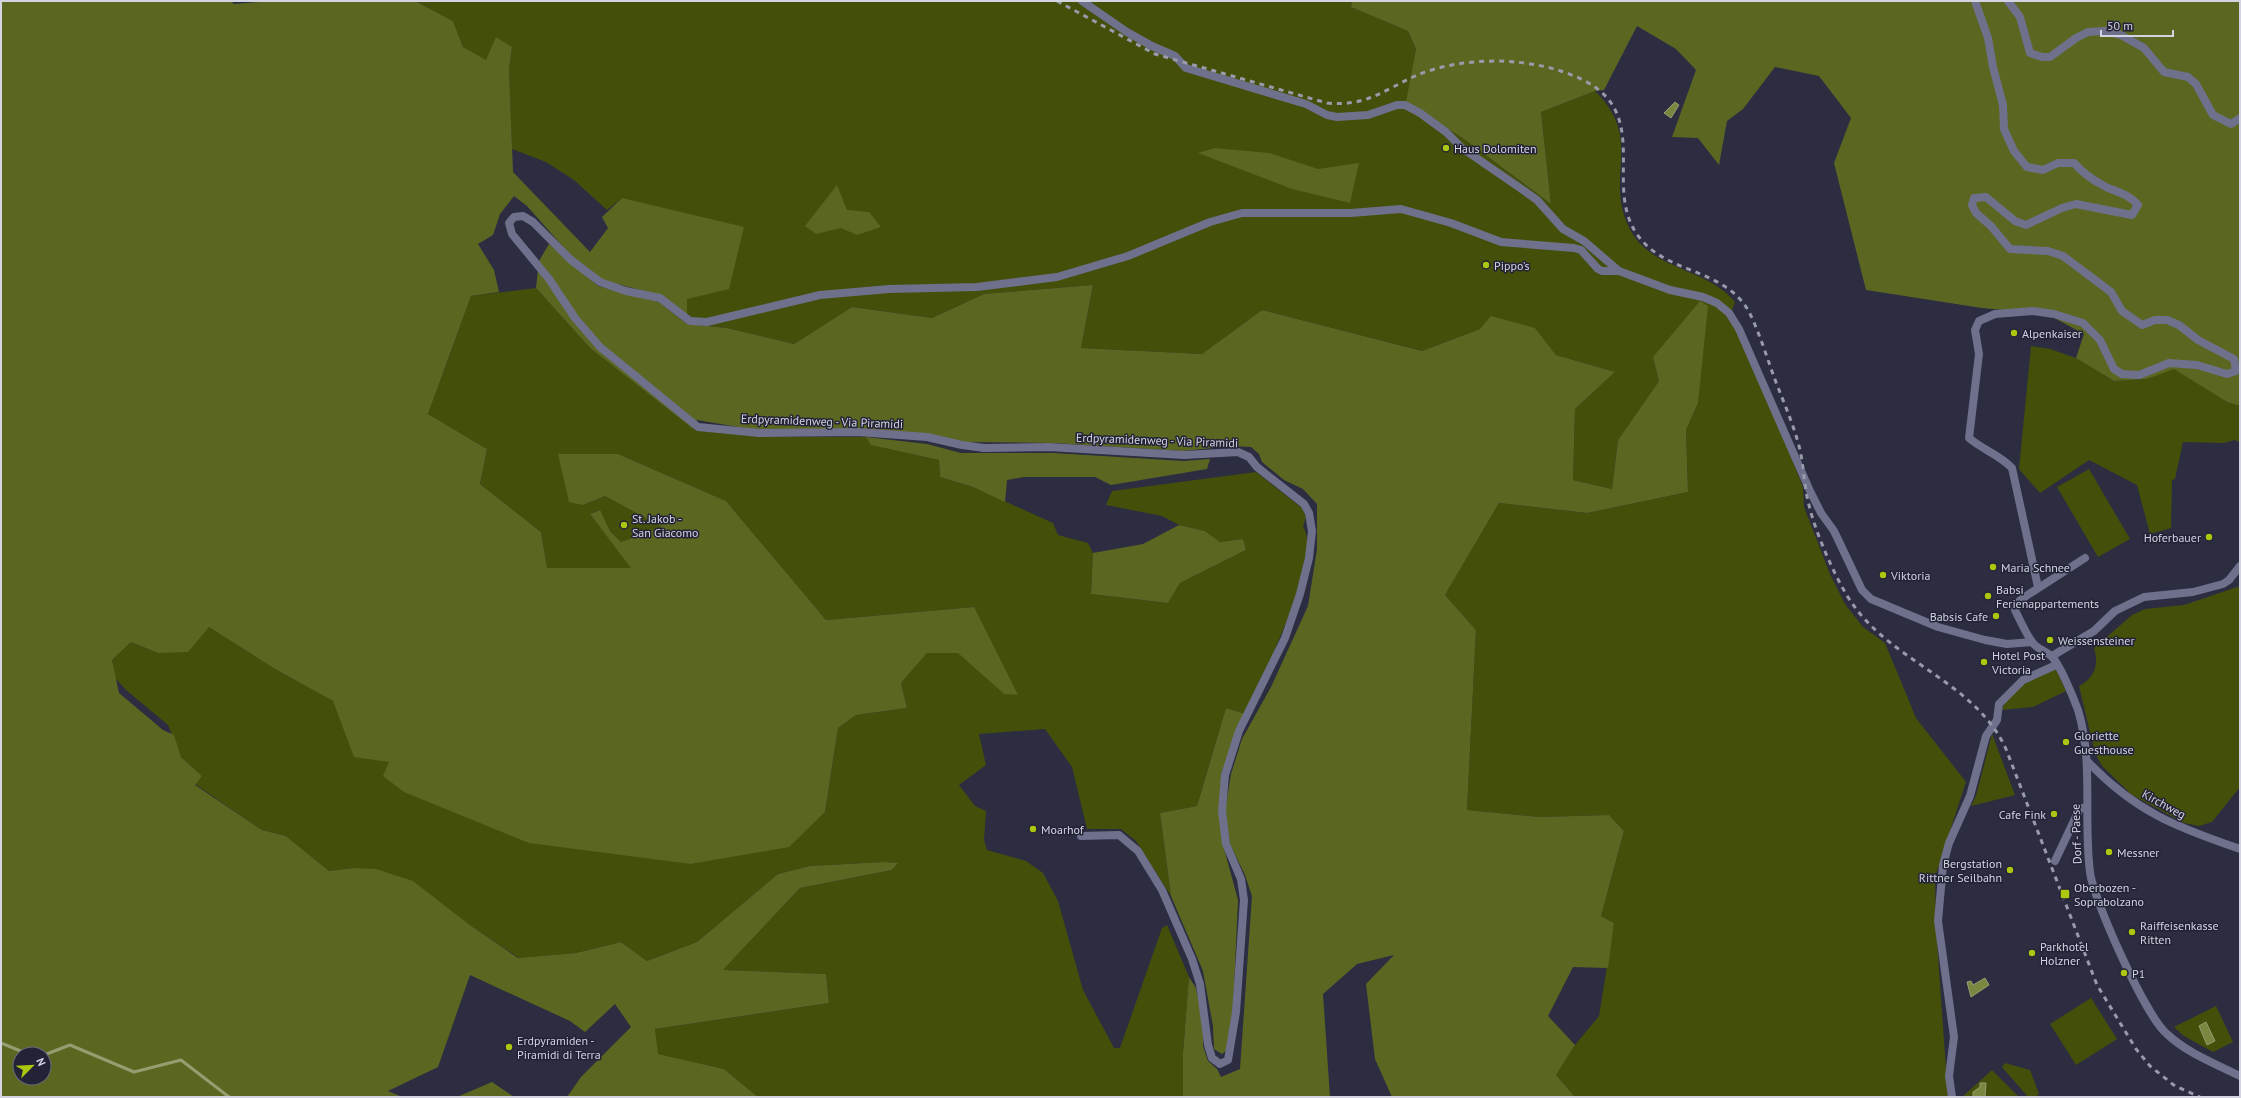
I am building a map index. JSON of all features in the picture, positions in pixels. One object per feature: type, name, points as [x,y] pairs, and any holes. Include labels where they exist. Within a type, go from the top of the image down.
[{"type":"street","points":[[1082,1],[1127,32],[1152,46],[1175,56],[1186,68],[1306,104],[1327,115],[1352,117],[1368,115],[1397,105],[1410,108],[1446,132],[1468,153],[1532,197],[1563,229],[1584,241],[1619,270]]},
{"type":"street","points":[[1975,1],[1988,38],[1993,67],[2003,105],[2004,129],[2014,151],[2027,167],[2044,170],[2058,163],[2074,163],[2081,172],[2104,186],[2132,198],[2138,205],[2132,215],[2076,204],[2062,208],[2026,225],[2015,221],[1986,197],[1974,198],[1972,205],[1976,213],[1991,226],[2010,249],[2048,251],[2063,256],[2111,292],[2122,311],[2142,325],[2155,320],[2167,320],[2180,325],[2198,340],[2234,359],[2236,372],[2227,374],[2197,365],[2169,364],[2139,375],[2122,374],[2114,369],[2100,340],[2083,323],[2054,314],[2034,311],[1995,314],[1979,321],[1975,330],[1979,354],[1969,438],[1977,445],[2004,459],[2012,468],[2038,587]]},
{"type":"street","points":[[2008,1],[2020,17],[2030,53],[2050,57],[2076,38],[2088,32],[2105,32],[2121,35],[2144,48],[2164,72],[2188,77],[2196,84],[2212,115],[2231,124],[2240,118]]},
{"type":"street","name":"Erdpyramidenweg - Via Piramidi","points":[[1081,836],[1118,835],[1138,851],[1162,890],[1192,959],[1200,984],[1208,1045],[1212,1058],[1220,1064],[1228,1060],[1236,1012],[1244,900],[1241,879],[1226,844],[1222,811],[1225,775],[1239,731],[1285,638],[1300,594],[1309,558],[1312,531],[1309,513],[1304,504],[1257,467],[1248,457],[1238,452],[1184,455],[1049,447],[984,448],[962,445],[927,437],[858,432],[759,434],[698,427],[600,347],[575,318],[549,279],[512,234],[509,223],[514,217],[523,216],[533,222],[570,260],[600,282],[626,291],[660,298],[690,321],[707,322],[820,295],[889,289],[977,287],[1057,277],[1128,256],[1210,222],[1242,213],[1351,213],[1401,209],[1450,223],[1501,242],[1574,248],[1581,250],[1598,269],[1608,272],[1619,270],[1670,290],[1703,297],[1717,304],[1729,313],[1739,329],[1804,478],[1865,595],[1938,627],[2007,644],[2032,642]]},
{"type":"street","points":[[2085,558],[2038,587],[2018,603],[2015,610],[2032,642],[2040,650],[2052,656],[2094,631],[2115,611],[2144,597],[2193,592],[2223,584],[2229,580],[2240,566]]},
{"type":"street","name":"Dorf - Paese","points":[[2052,656],[2078,709],[2085,736],[2088,762],[2087,808],[2092,881],[2126,965],[2150,1011],[2167,1035],[2187,1049],[2240,1076]]},
{"type":"street","points":[[1952,1097],[1949,1076],[1954,1037],[1938,921],[1943,866],[1950,843],[1970,796],[1986,736],[1997,720],[1999,704],[2023,680],[2056,665]]},
{"type":"street","name":"Kirchweg","points":[[2088,762],[2112,785],[2142,808],[2169,823],[2240,849]]},
{"type":"street","points":[[2055,861],[2080,808],[2087,808]]},
{"type":"shaded area","points":[[1,1],[231,1],[234,4],[271,1],[415,1],[453,21],[463,47],[486,60],[496,37],[512,47],[509,69],[513,172],[590,252],[608,228],[602,217],[622,198],[744,227],[729,289],[687,299],[687,315],[660,295],[602,280],[573,258],[527,206],[514,196],[500,214],[493,235],[478,244],[494,270],[499,292],[471,296],[428,414],[487,449],[480,484],[541,532],[547,568],[631,568],[590,514],[600,510],[610,531],[621,542],[662,527],[605,496],[583,505],[569,502],[558,454],[618,454],[726,501],[826,620],[974,607],[1018,695],[1004,694],[958,653],[927,653],[901,683],[907,708],[856,715],[838,728],[825,812],[789,847],[691,864],[529,843],[404,792],[383,776],[389,762],[354,757],[333,701],[275,669],[209,627],[188,652],[158,653],[131,642],[112,660],[119,693],[163,730],[174,735],[181,757],[202,776],[195,785],[262,830],[286,836],[329,871],[354,868],[376,869],[413,881],[467,923],[518,958],[576,953],[621,942],[647,961],[697,942],[778,874],[810,866],[884,862],[898,863],[892,870],[800,888],[723,970],[826,974],[829,1003],[655,1029],[658,1054],[724,1069],[758,1097],[567,1097],[581,1077],[631,1027],[615,1004],[585,1032],[570,1021],[470,975],[438,1067],[388,1091],[402,1097],[1,1097]]},
{"type":"shaded area","points":[[415,1],[1352,1],[1351,7],[1408,31],[1416,49],[1407,103],[1464,139],[1551,204],[1541,112],[1595,91],[1609,108],[1617,124],[1621,140],[1620,188],[1622,205],[1627,223],[1636,239],[1648,251],[1662,260],[1709,281],[1723,290],[1735,302],[1732,310],[1803,487],[1804,507],[1830,574],[1845,604],[1863,627],[1885,643],[1916,718],[1966,782],[1935,877],[1936,927],[1948,1097],[1575,1097],[1556,1075],[1575,1045],[1599,1016],[1614,923],[1601,916],[1624,831],[1609,815],[1540,817],[1467,810],[1476,630],[1445,595],[1499,503],[1587,513],[1688,492],[1686,430],[1698,403],[1653,357],[1659,381],[1618,440],[1612,489],[1573,480],[1575,409],[1615,372],[1556,355],[1535,328],[1480,329],[1422,351],[1262,310],[1202,354],[1081,348],[1093,285],[984,294],[932,318],[852,307],[794,344],[727,328],[687,324],[687,299],[622,198],[607,210],[574,180],[546,162],[512,149],[509,69],[512,47],[487,61],[463,47],[453,21]]},
{"type":"shaded area","points":[[1352,1],[2240,1],[2240,406],[2227,402],[2174,369],[2147,379],[2114,381],[2076,358],[2084,334],[2047,314],[1982,308],[1866,290],[1834,163],[1851,118],[1819,76],[1775,67],[1743,109],[1727,121],[1719,165],[1698,138],[1672,137],[1696,70],[1676,49],[1637,26],[1604,90],[1595,91],[1541,112],[1551,204],[1464,139],[1406,102],[1416,49],[1408,31],[1351,7]]},
{"type":"shaded area","points":[[1675,102],[1679,105],[1671,118],[1664,113]]},
{"type":"shaded area","points":[[1215,148],[1269,153],[1318,169],[1359,163],[1350,203],[1292,189],[1198,153]]},
{"type":"shaded area","points":[[837,185],[847,210],[869,212],[881,227],[857,235],[841,228],[816,234],[805,226]]},
{"type":"shaded area","points":[[549,244],[598,286],[659,302],[687,324],[727,328],[794,344],[852,307],[932,318],[984,294],[1093,285],[1081,348],[1202,354],[1262,310],[1422,351],[1480,329],[1491,316],[1535,328],[1556,355],[1615,372],[1575,409],[1573,480],[1612,489],[1618,440],[1659,381],[1653,357],[1700,301],[1708,306],[1698,403],[1686,430],[1688,492],[1587,513],[1499,503],[1445,595],[1476,630],[1467,810],[1540,817],[1609,815],[1624,831],[1601,916],[1614,923],[1608,968],[1573,967],[1548,1016],[1575,1045],[1556,1075],[1575,1097],[1392,1097],[1375,1059],[1366,984],[1394,955],[1357,964],[1323,994],[1330,1097],[1183,1097],[1183,1053],[1189,977],[1196,988],[1203,1023],[1203,1046],[1208,1061],[1217,1069],[1221,1077],[1240,1069],[1252,896],[1245,875],[1230,844],[1225,811],[1231,774],[1242,739],[1271,687],[1308,606],[1317,549],[1317,504],[1303,489],[1284,480],[1262,462],[1259,454],[1251,447],[1233,446],[1182,451],[1055,443],[962,442],[756,430],[697,420],[693,429],[590,348],[536,288],[539,261]]},
{"type":"shaded area","points":[[536,288],[590,348],[693,429],[759,437],[866,437],[872,445],[939,460],[940,477],[973,487],[1053,523],[1058,535],[1088,543],[1093,553],[1091,594],[1168,603],[1180,583],[1246,550],[1243,539],[1220,542],[1205,531],[1179,525],[1162,516],[1106,505],[1112,491],[1256,472],[1302,508],[1306,517],[1303,527],[1307,542],[1305,563],[1288,619],[1263,676],[1245,714],[1226,708],[1197,806],[1160,813],[1171,896],[1136,841],[1121,829],[1087,829],[1072,767],[1045,729],[979,734],[986,765],[959,785],[975,806],[986,811],[984,840],[987,850],[1026,861],[1043,873],[1058,901],[1083,990],[1114,1048],[1120,1048],[1162,928],[1167,925],[1189,977],[1183,1053],[1183,1097],[758,1097],[724,1069],[657,1054],[655,1029],[829,1003],[826,974],[723,970],[800,888],[892,870],[898,863],[884,862],[810,866],[778,874],[697,942],[647,961],[621,942],[576,953],[519,958],[467,923],[354,868],[329,871],[286,836],[262,830],[195,784],[202,776],[181,757],[168,725],[126,690],[115,678],[112,660],[131,642],[158,653],[209,627],[275,669],[333,701],[342,723],[389,762],[691,864],[789,846],[825,812],[838,728],[856,715],[907,708],[901,683],[927,653],[958,652],[1004,694],[974,607],[826,620],[726,501],[618,454],[583,505],[605,496],[662,527],[621,542],[610,531],[599,510],[590,514],[632,568],[547,568],[541,532],[480,484],[487,449],[428,414],[471,296]]},
{"type":"shaded area","points":[[2031,346],[2050,349],[2076,358],[2114,381],[2147,379],[2174,368],[2227,402],[2240,406],[2240,442],[2234,440],[2224,443],[2183,442],[2175,479],[2172,480],[2171,528],[2150,534],[2137,485],[2089,460],[2040,493],[2019,469]]},
{"type":"shaded area","points":[[866,437],[927,444],[961,453],[1053,453],[1184,461],[1210,459],[1207,469],[1111,485],[1095,477],[1024,477],[1007,480],[1005,502],[973,487],[940,477],[939,460],[871,445]]},
{"type":"shaded area","points":[[2089,469],[2130,539],[2098,557],[2057,487]]},
{"type":"shaded area","points":[[1179,525],[1205,531],[1220,542],[1243,539],[1246,550],[1180,583],[1168,603],[1091,594],[1093,553],[1143,544]]},
{"type":"shaded area","points":[[2240,586],[2240,787],[2212,822],[2199,826],[2184,823],[2132,795],[2102,766],[2095,753],[2079,686],[2089,679],[2096,665],[2094,648],[2132,615],[2145,609],[2184,605]]},
{"type":"shaded area","points":[[2055,667],[2066,691],[2033,707],[2002,710],[2005,702],[2016,690],[2032,679]]},
{"type":"shaded area","points":[[1226,708],[1245,714],[1221,774],[1223,845],[1238,900],[1233,1010],[1226,1051],[1222,1054],[1214,1049],[1213,1026],[1203,971],[1171,896],[1160,813],[1197,806]]},
{"type":"shaded area","points":[[1992,734],[2015,795],[1971,806],[1976,796]]},
{"type":"shaded area","points":[[1985,978],[1989,985],[1971,997],[1967,982],[1971,981],[1973,985]]},
{"type":"shaded area","points":[[2091,998],[2117,1039],[2076,1065],[2050,1024]]},
{"type":"shaded area","points":[[2216,1006],[2233,1042],[2213,1052],[2184,1036],[2174,1027]]},
{"type":"shaded area","points":[[2206,1022],[2215,1041],[2207,1045],[2199,1026]]},
{"type":"shaded area","points":[[2005,1063],[2030,1070],[2039,1094],[2035,1097],[2028,1097],[2002,1067]]},
{"type":"shaded area","points":[[1992,1070],[2019,1097],[1962,1097]]},
{"type":"shaded area","points":[[492,1082],[514,1097],[457,1097]]},
{"type":"shaded area","points":[[1980,1083],[1986,1083],[1985,1097],[1973,1097],[1973,1092],[1980,1087]]},
{"type":"waterway","points":[[1,1043],[12,1047]]},
{"type":"waterway","points":[[52,1052],[70,1045],[134,1072],[181,1060],[229,1097]]},
{"type":"railway","points":[[1057,1],[1155,54],[1327,103],[1352,103],[1373,97],[1415,76],[1434,69],[1455,64],[1499,61],[1543,66],[1564,72],[1583,80],[1604,95],[1616,112],[1622,132],[1624,197],[1629,218],[1639,237],[1651,249],[1664,258],[1710,278],[1724,286],[1737,296],[1748,310],[1752,318],[1798,441],[1807,498],[1816,529],[1834,572],[1848,597],[1871,626],[1891,643],[1956,690],[1993,726],[2006,749],[2097,985],[2136,1049],[2150,1066],[2175,1086],[2200,1097]]},
{"type":"place","name":"Haus Dolomiten","points":[[1446,148]]},
{"type":"place","name":"Pippo's","points":[[1486,265]]},
{"type":"place","name":"Alpenkaiser","points":[[2014,333]]},
{"type":"place","name":"St. Jakob - San Giacomo","points":[[624,525]]},
{"type":"place","name":"Hoferbauer","points":[[2209,537]]},
{"type":"place","name":"Maria Schnee","points":[[1993,567]]},
{"type":"place","name":"Viktoria","points":[[1883,575]]},
{"type":"place","name":"Babsi Ferienappartements","points":[[1988,596]]},
{"type":"place","name":"Babsis Cafe","points":[[1996,616]]},
{"type":"place","name":"Weissensteiner","points":[[2050,640]]},
{"type":"place","name":"Hotel Post Victoria","points":[[1984,662]]},
{"type":"place","name":"Gloriette Guesthouse","points":[[2066,742]]},
{"type":"place","name":"Cafe Fink","points":[[2054,814]]},
{"type":"place","name":"Moarhof","points":[[1033,829]]},
{"type":"place","name":"Messner","points":[[2109,852]]},
{"type":"place","name":"Bergstation Rittner Seilbahn","points":[[2010,870]]},
{"type":"place","name":"Oberbozen - Soprabolzano","points":[[2065,894]]},
{"type":"place","name":"Raiffeisenkasse Ritten","points":[[2132,932]]},
{"type":"place","name":"Parkhotel Holzner","points":[[2032,953]]},
{"type":"place","name":"P1","points":[[2124,973]]},
{"type":"place","name":"Erdpyramiden - Piramidi di Terra","points":[[509,1047]]}]
